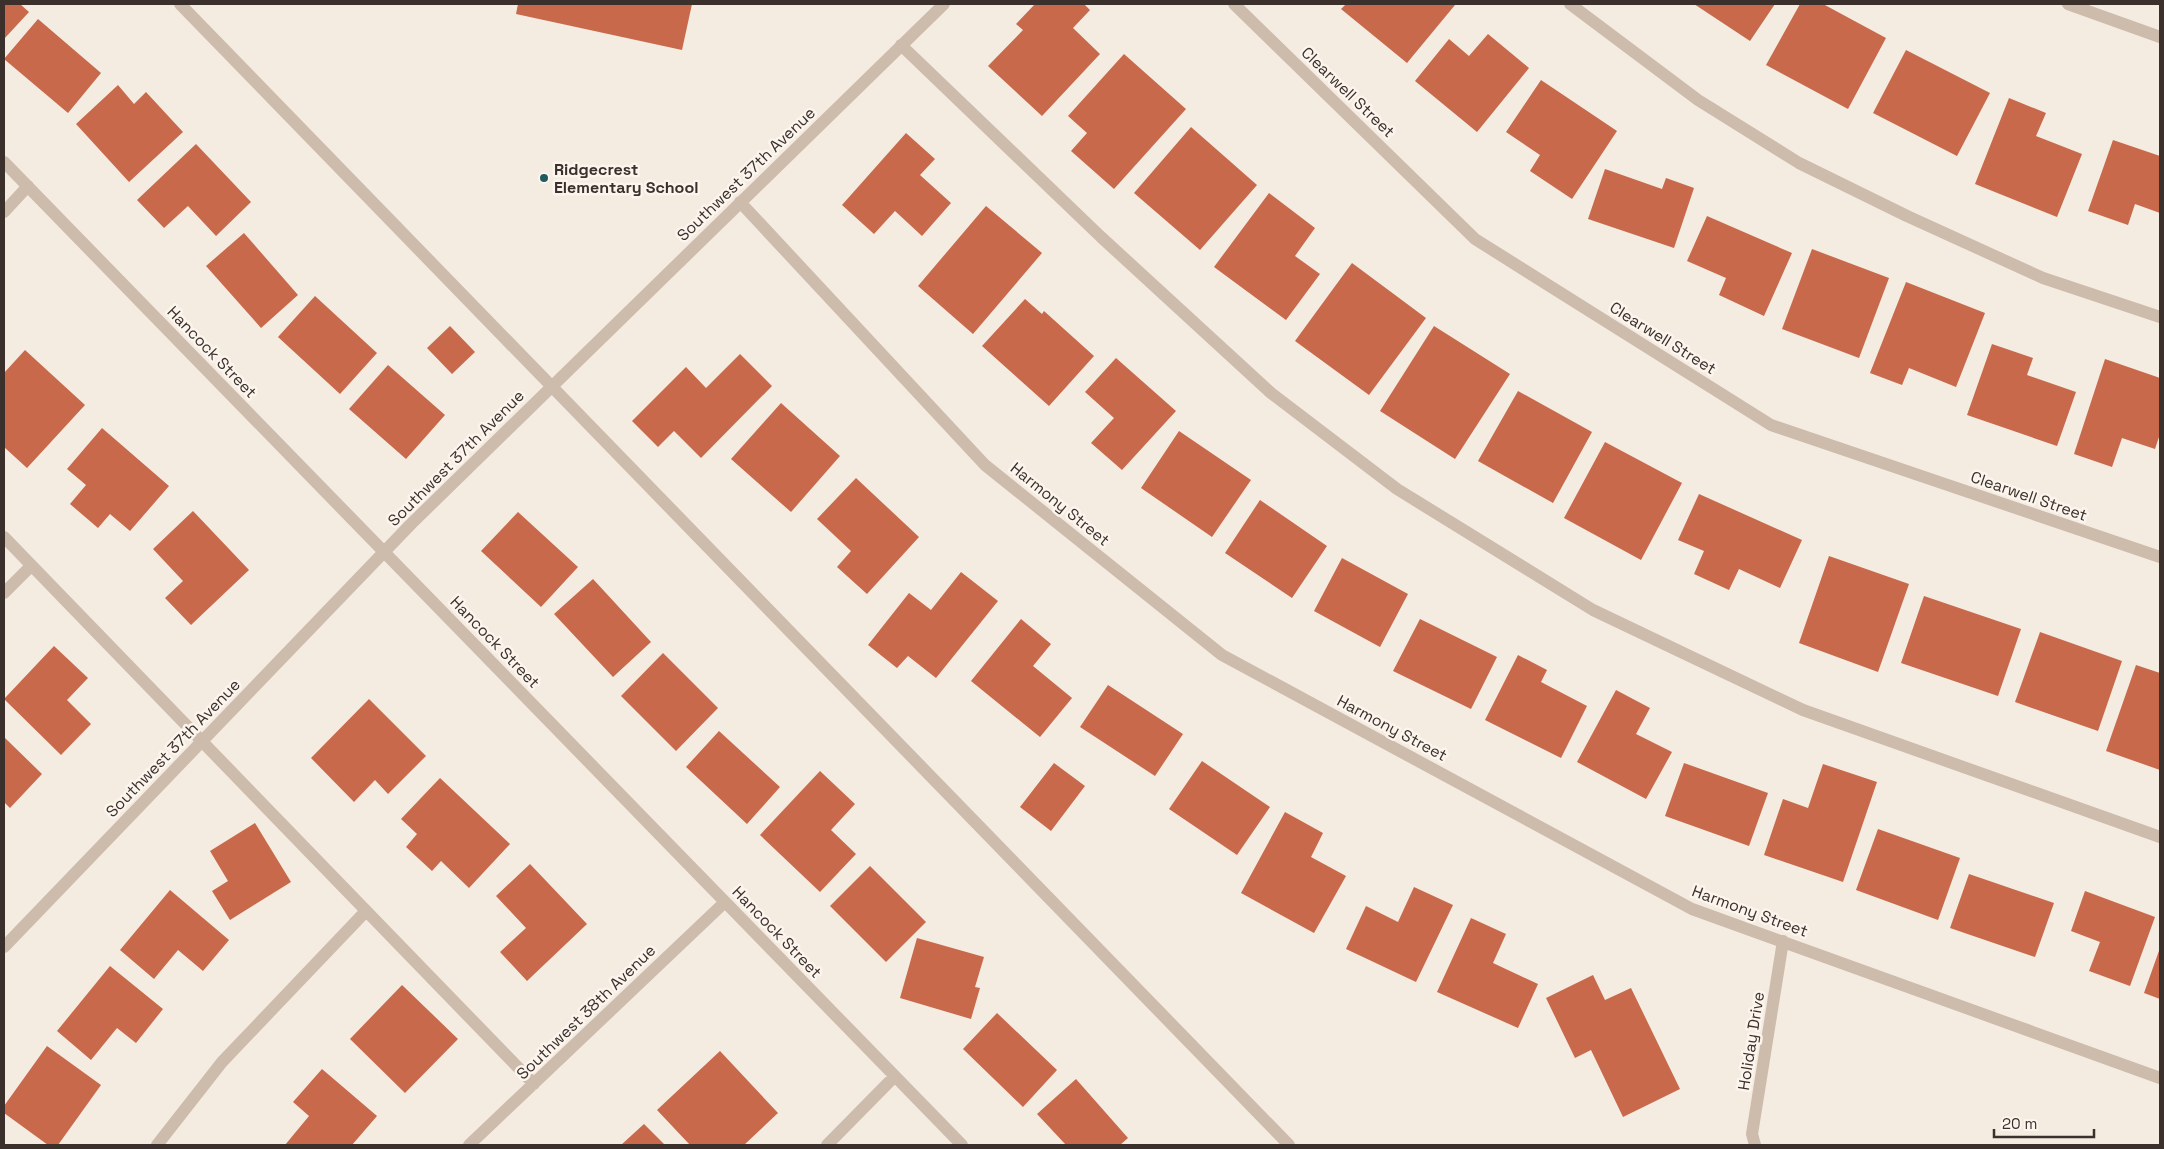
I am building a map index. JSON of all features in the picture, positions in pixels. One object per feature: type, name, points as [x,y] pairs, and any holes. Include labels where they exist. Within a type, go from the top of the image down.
[{"type":"street","points":[[180,4],[1289,1145]]},
{"type":"street","name":"Southwest 37th Avenue","points":[[4,947],[384,552],[944,4]]},
{"type":"street","name":"Clearwell Street","points":[[1234,4],[1475,239],[1771,425],[2160,558]]},
{"type":"street","points":[[1570,4],[1698,100],[1800,163],[1907,216],[2043,278],[2160,316]]},
{"type":"street","points":[[2068,4],[2160,36]]},
{"type":"street","points":[[901,45],[1101,237],[1271,393],[1397,489],[1593,610],[1804,710],[2160,837]]},
{"type":"street","name":"Hancock Street","points":[[4,162],[962,1145]]},
{"type":"street","points":[[4,212],[28,186]]},
{"type":"street","name":"Harmony Street","points":[[740,202],[986,465],[1222,654],[1692,909],[2160,1078]]},
{"type":"street","points":[[4,537],[534,1084]]},
{"type":"street","points":[[4,593],[31,566]]},
{"type":"street","name":"Southwest 38th Avenue","points":[[469,1145],[725,902]]},
{"type":"street","points":[[157,1145],[222,1062],[366,911]]},
{"type":"street","name":"Holiday Drive","points":[[1755,1145],[1752,1134],[1783,941]]},
{"type":"street","points":[[827,1145],[895,1076]]},
{"type":"building","points":[[4,4],[20,4],[29,12],[4,39]]},
{"type":"building","points":[[518,4],[692,4],[682,50],[516,14]]},
{"type":"building","points":[[1035,4],[1084,4],[1090,10],[1073,28],[1100,54],[1042,116],[988,66],[1023,30],[1016,24]]},
{"type":"building","points":[[1346,4],[1455,5],[1407,63],[1341,9]]},
{"type":"building","points":[[1694,4],[1775,4],[1750,41]]},
{"type":"building","points":[[1800,4],[1823,4],[1886,38],[1848,109],[1766,65]]},
{"type":"building","points":[[38,19],[101,73],[68,113],[4,59]]},
{"type":"building","points":[[1488,34],[1529,68],[1477,132],[1415,81],[1449,39],[1469,56]]},
{"type":"building","points":[[1906,50],[1990,93],[1957,156],[1873,113]]},
{"type":"building","points":[[1124,54],[1186,109],[1114,189],[1071,151],[1087,133],[1068,116]]},
{"type":"building","points":[[1541,80],[1617,131],[1572,199],[1530,171],[1540,155],[1506,132]]},
{"type":"building","points":[[118,85],[134,104],[146,92],[183,132],[129,182],[76,124]]},
{"type":"building","points":[[2009,98],[2046,113],[2036,136],[2082,154],[2057,217],[1975,184]]},
{"type":"building","points":[[1191,127],[1257,185],[1200,250],[1134,193]]},
{"type":"building","points":[[906,133],[935,159],[920,175],[951,203],[922,236],[895,211],[874,234],[842,205]]},
{"type":"building","points":[[2113,140],[2160,156],[2160,213],[2135,204],[2128,225],[2088,211]]},
{"type":"building","points":[[196,144],[251,202],[216,236],[188,206],[164,228],[137,200]]},
{"type":"building","points":[[1605,169],[1662,189],[1666,178],[1694,188],[1674,248],[1588,219]]},
{"type":"building","points":[[1269,193],[1315,228],[1295,256],[1320,274],[1286,320],[1214,267]]},
{"type":"building","points":[[986,206],[1042,253],[973,334],[918,286]]},
{"type":"building","points":[[1707,216],[1792,253],[1764,316],[1719,295],[1726,278],[1687,261]]},
{"type":"building","points":[[244,233],[298,295],[261,328],[206,266]]},
{"type":"building","points":[[1812,249],[1889,278],[1859,358],[1782,329]]},
{"type":"building","points":[[1352,263],[1426,318],[1369,395],[1295,341]]},
{"type":"building","points":[[1906,282],[1985,313],[1956,387],[1909,368],[1902,385],[1870,373]]},
{"type":"building","points":[[315,296],[377,353],[340,394],[278,337]]},
{"type":"building","points":[[1025,299],[1042,314],[1044,311],[1094,356],[1049,406],[982,346]]},
{"type":"building","points":[[450,326],[475,352],[452,374],[427,348]]},
{"type":"building","points":[[1434,326],[1510,374],[1455,459],[1380,411]]},
{"type":"building","points":[[1992,344],[2033,358],[2027,375],[2076,392],[2057,446],[1967,415]]},
{"type":"building","points":[[25,350],[85,405],[27,468],[4,447],[4,373]]},
{"type":"building","points":[[740,354],[772,386],[701,458],[674,431],[658,447],[632,421],[686,367],[706,388]]},
{"type":"building","points":[[1116,358],[1176,411],[1122,470],[1091,443],[1114,418],[1085,392]]},
{"type":"building","points":[[2105,359],[2160,378],[2160,434],[2155,449],[2122,438],[2112,467],[2074,454]]},
{"type":"building","points":[[388,365],[445,415],[406,459],[349,409]]},
{"type":"building","points":[[1518,391],[1592,432],[1553,503],[1478,461]]},
{"type":"building","points":[[781,403],[840,456],[791,512],[731,459]]},
{"type":"building","points":[[102,428],[169,486],[130,531],[110,514],[98,528],[70,504],[86,485],[67,469]]},
{"type":"building","points":[[1179,431],[1251,480],[1212,537],[1141,488]]},
{"type":"building","points":[[1605,442],[1682,483],[1641,560],[1564,518]]},
{"type":"building","points":[[856,478],[919,537],[867,594],[837,567],[851,551],[817,519]]},
{"type":"building","points":[[1699,494],[1802,540],[1780,588],[1739,569],[1729,590],[1694,574],[1704,551],[1678,540]]},
{"type":"building","points":[[1260,500],[1327,546],[1292,598],[1225,553]]},
{"type":"building","points":[[193,511],[249,570],[191,625],[165,598],[183,581],[153,549]]},
{"type":"building","points":[[518,512],[578,567],[541,607],[481,551]]},
{"type":"building","points":[[1829,556],[1909,584],[1878,672],[1799,643]]},
{"type":"building","points":[[1342,558],[1408,594],[1380,647],[1314,611]]},
{"type":"building","points":[[961,572],[998,601],[936,678],[908,656],[897,668],[868,645],[909,593],[931,610]]},
{"type":"building","points":[[593,579],[651,642],[613,677],[554,614]]},
{"type":"building","points":[[1924,596],[2021,629],[1998,696],[1901,663]]},
{"type":"building","points":[[1021,619],[1051,644],[1033,666],[1072,698],[1040,737],[971,681]]},
{"type":"building","points":[[1420,619],[1497,657],[1471,709],[1393,671]]},
{"type":"building","points":[[2040,632],[2122,661],[2098,731],[2015,702]]},
{"type":"building","points":[[54,646],[88,678],[67,700],[91,724],[61,755],[4,699]]},
{"type":"building","points":[[663,653],[718,708],[676,751],[621,696]]},
{"type":"building","points":[[1518,655],[1547,670],[1541,682],[1587,706],[1561,758],[1485,720]]},
{"type":"building","points":[[2136,665],[2160,673],[2160,770],[2106,751]]},
{"type":"building","points":[[1108,685],[1183,734],[1155,776],[1080,727]]},
{"type":"building","points":[[1616,690],[1650,708],[1636,734],[1672,752],[1646,799],[1577,762]]},
{"type":"building","points":[[369,699],[426,756],[388,794],[375,780],[354,802],[311,758]]},
{"type":"building","points":[[719,731],[780,787],[747,824],[686,767]]},
{"type":"building","points":[[4,737],[42,774],[10,808],[4,802]]},
{"type":"building","points":[[1202,761],[1270,807],[1237,855],[1169,809]]},
{"type":"building","points":[[1054,763],[1085,786],[1051,831],[1020,807]]},
{"type":"building","points":[[1684,763],[1768,793],[1749,846],[1665,816]]},
{"type":"building","points":[[1823,764],[1877,782],[1843,882],[1764,855],[1783,799],[1808,808]]},
{"type":"building","points":[[820,771],[855,804],[831,830],[856,854],[820,892],[760,835]]},
{"type":"building","points":[[440,778],[510,844],[469,888],[441,861],[432,871],[406,847],[417,834],[401,819]]},
{"type":"building","points":[[1285,812],[1323,833],[1311,857],[1346,876],[1314,933],[1241,893]]},
{"type":"building","points":[[255,823],[291,882],[230,920],[212,891],[228,881],[210,851]]},
{"type":"building","points":[[1878,829],[1960,858],[1938,920],[1856,890]]},
{"type":"building","points":[[530,864],[587,924],[527,981],[500,952],[526,928],[496,896]]},
{"type":"building","points":[[870,866],[926,922],[886,962],[830,906]]},
{"type":"building","points":[[1969,874],[2054,903],[2035,957],[1950,928]]},
{"type":"building","points":[[1414,887],[1453,905],[1416,982],[1346,949],[1366,906],[1398,922]]},
{"type":"building","points":[[170,890],[229,940],[203,971],[178,950],[154,979],[120,950]]},
{"type":"building","points":[[2085,891],[2155,917],[2130,986],[2089,971],[2100,942],[2071,931]]},
{"type":"building","points":[[1471,918],[1506,934],[1493,963],[1538,984],[1518,1028],[1437,992]]},
{"type":"building","points":[[917,938],[984,957],[975,987],[980,988],[971,1019],[900,998]]},
{"type":"building","points":[[2160,948],[2160,999],[2144,993]]},
{"type":"building","points":[[110,966],[163,1009],[136,1043],[117,1028],[91,1060],[57,1031]]},
{"type":"building","points":[[1593,975],[1605,1000],[1631,988],[1680,1089],[1623,1117],[1591,1050],[1575,1058],[1546,998]]},
{"type":"building","points":[[402,985],[458,1039],[405,1093],[350,1039]]},
{"type":"building","points":[[997,1013],[1057,1070],[1023,1107],[963,1049]]},
{"type":"building","points":[[47,1046],[101,1085],[58,1145],[48,1145],[4,1113],[4,1106]]},
{"type":"building","points":[[720,1051],[778,1113],[744,1145],[690,1145],[657,1110]]},
{"type":"building","points":[[322,1069],[377,1116],[352,1145],[285,1145],[309,1116],[293,1102]]},
{"type":"building","points":[[1076,1079],[1128,1138],[1120,1145],[1066,1145],[1037,1114]]},
{"type":"building","points":[[644,1124],[665,1145],[621,1145]]},
{"type":"place","name":"Ridgecrest Elementary School","points":[[544,178]]}]
